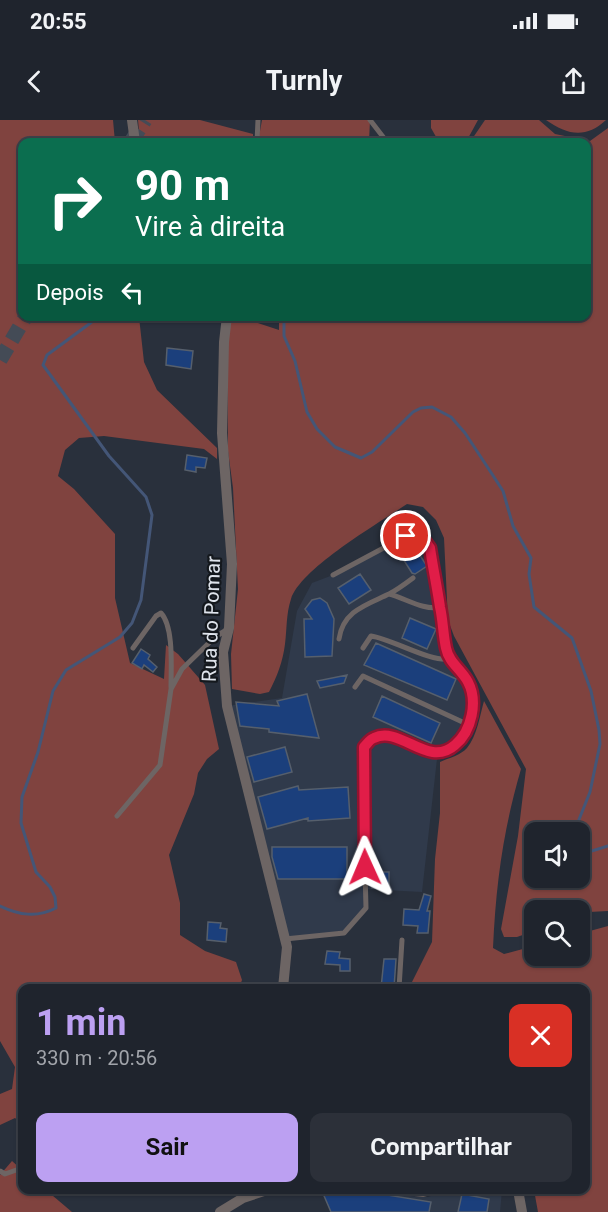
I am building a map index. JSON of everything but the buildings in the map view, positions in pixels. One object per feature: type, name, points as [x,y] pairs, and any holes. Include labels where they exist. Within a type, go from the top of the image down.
[{"type":"street","points":[[132,120],[134,138]]},
{"type":"street","name":"Rua do Pomar","points":[[226,321],[222,433],[232,564],[229,628],[223,652],[227,706],[287,947],[283,984]]},
{"type":"street","points":[[220,1212],[243,1194]]},
{"type":"street","points":[[519,1194],[522,1212]]},
{"type":"lane","points":[[257,138],[258,120]]},
{"type":"lane","points":[[370,120],[384,138]]},
{"type":"lane","points":[[285,939],[344,933],[366,909],[362,758],[364,747],[373,738],[385,735],[427,750],[446,752],[461,740],[469,724],[473,704],[468,682],[449,659],[430,548],[425,539],[417,535],[406,536],[333,575]]},
{"type":"lane","points":[[339,639],[340,627],[346,618],[372,600],[389,594],[413,579]]},
{"type":"lane","points":[[389,594],[404,597],[427,608],[440,608]]},
{"type":"lane","points":[[117,816],[160,765],[171,688],[170,637],[165,618],[161,613],[156,616],[133,648]]},
{"type":"lane","points":[[171,688],[182,669],[215,637],[229,628]]},
{"type":"lane","points":[[363,648],[371,636],[383,638],[431,657],[449,659]]},
{"type":"lane","points":[[355,687],[363,676],[469,724]]},
{"type":"lane","points":[[399,984],[402,940]]},
{"type":"lane","points":[[0,1171],[5,1174],[18,1169]]},
{"type":"shaded area","points":[[0,120],[113,120],[115,138],[18,138],[18,321],[139,321],[144,362],[157,390],[217,448],[217,459],[204,449],[104,436],[79,438],[65,450],[58,476],[74,489],[115,534],[115,598],[130,663],[164,679],[166,645],[178,654],[205,685],[219,749],[207,759],[198,773],[194,794],[169,855],[180,903],[180,935],[205,951],[236,962],[242,980],[240,984],[18,984],[18,1121],[15,1118],[0,1125],[0,1094],[12,1089],[15,1067],[0,1041]]},
{"type":"shaded area","points":[[138,120],[200,120],[253,134],[253,138],[140,138]]},
{"type":"shaded area","points":[[262,120],[370,120],[369,138],[259,138]]},
{"type":"shaded area","points":[[431,120],[478,120],[468,138],[437,138],[431,128]]},
{"type":"shaded area","points":[[485,120],[539,120],[555,134],[575,138],[473,138]]},
{"type":"shaded area","points":[[546,120],[606,120],[591,130],[576,133],[561,129]]},
{"type":"shaded area","points":[[608,128],[608,911],[590,912],[590,900],[524,900],[524,935],[504,937],[501,929],[518,836],[526,769],[454,636],[448,620],[444,538],[436,520],[423,507],[407,504],[342,547],[309,574],[291,599],[283,657],[269,692],[260,694],[232,689],[231,654],[238,589],[233,488],[228,451],[227,344],[231,321],[252,321],[279,330],[279,321],[591,321],[591,140]]},
{"type":"shaded area","points":[[417,535],[430,548],[449,659],[468,683],[473,704],[469,725],[455,745],[437,759],[422,892],[366,889],[366,908],[344,933],[285,939],[227,706],[282,698],[297,611],[312,583],[333,575],[406,536]]},
{"type":"shaded area","points":[[484,701],[521,769],[501,857],[493,948],[504,954],[524,949],[524,966],[590,966],[590,931],[608,926],[608,1212],[538,1212],[535,1194],[590,1194],[590,984],[411,984],[432,942],[435,859],[440,813],[440,762],[458,754],[470,743],[476,732]]},
{"type":"shaded area","points":[[12,1161],[18,1166],[18,1194],[51,1194],[72,1212],[0,1212],[0,1175]]},
{"type":"shaded area","points":[[323,1194],[375,1194],[428,1197],[437,1194],[502,1194],[500,1212],[331,1212]]},
{"type":"waterway","points":[[0,906],[14,912],[28,914],[42,913],[56,908],[55,897],[50,887],[36,872],[21,823],[22,797],[38,752],[53,691],[66,670],[120,637],[132,623],[141,600],[152,515],[146,497],[109,456],[43,365],[47,355],[93,321]]},
{"type":"waterway","points":[[284,321],[284,336],[295,361],[307,412],[317,429],[335,447],[361,458],[372,452],[413,412],[421,408],[432,407],[451,417],[465,433],[503,491],[513,526],[531,558],[529,574],[534,607],[572,638],[591,691],[600,744],[590,792],[578,822]]},
{"type":"waterway","points":[[590,852],[608,846]]},
{"type":"tunnel","points":[[134,138],[145,120]]},
{"type":"tunnel","points":[[0,360],[23,321]]},
{"type":"route","points":[[365,867],[362,758],[364,747],[373,738],[385,735],[427,750],[446,752],[465,734],[473,704],[468,682],[449,659],[430,548],[425,539],[417,535],[406,536]]}]
